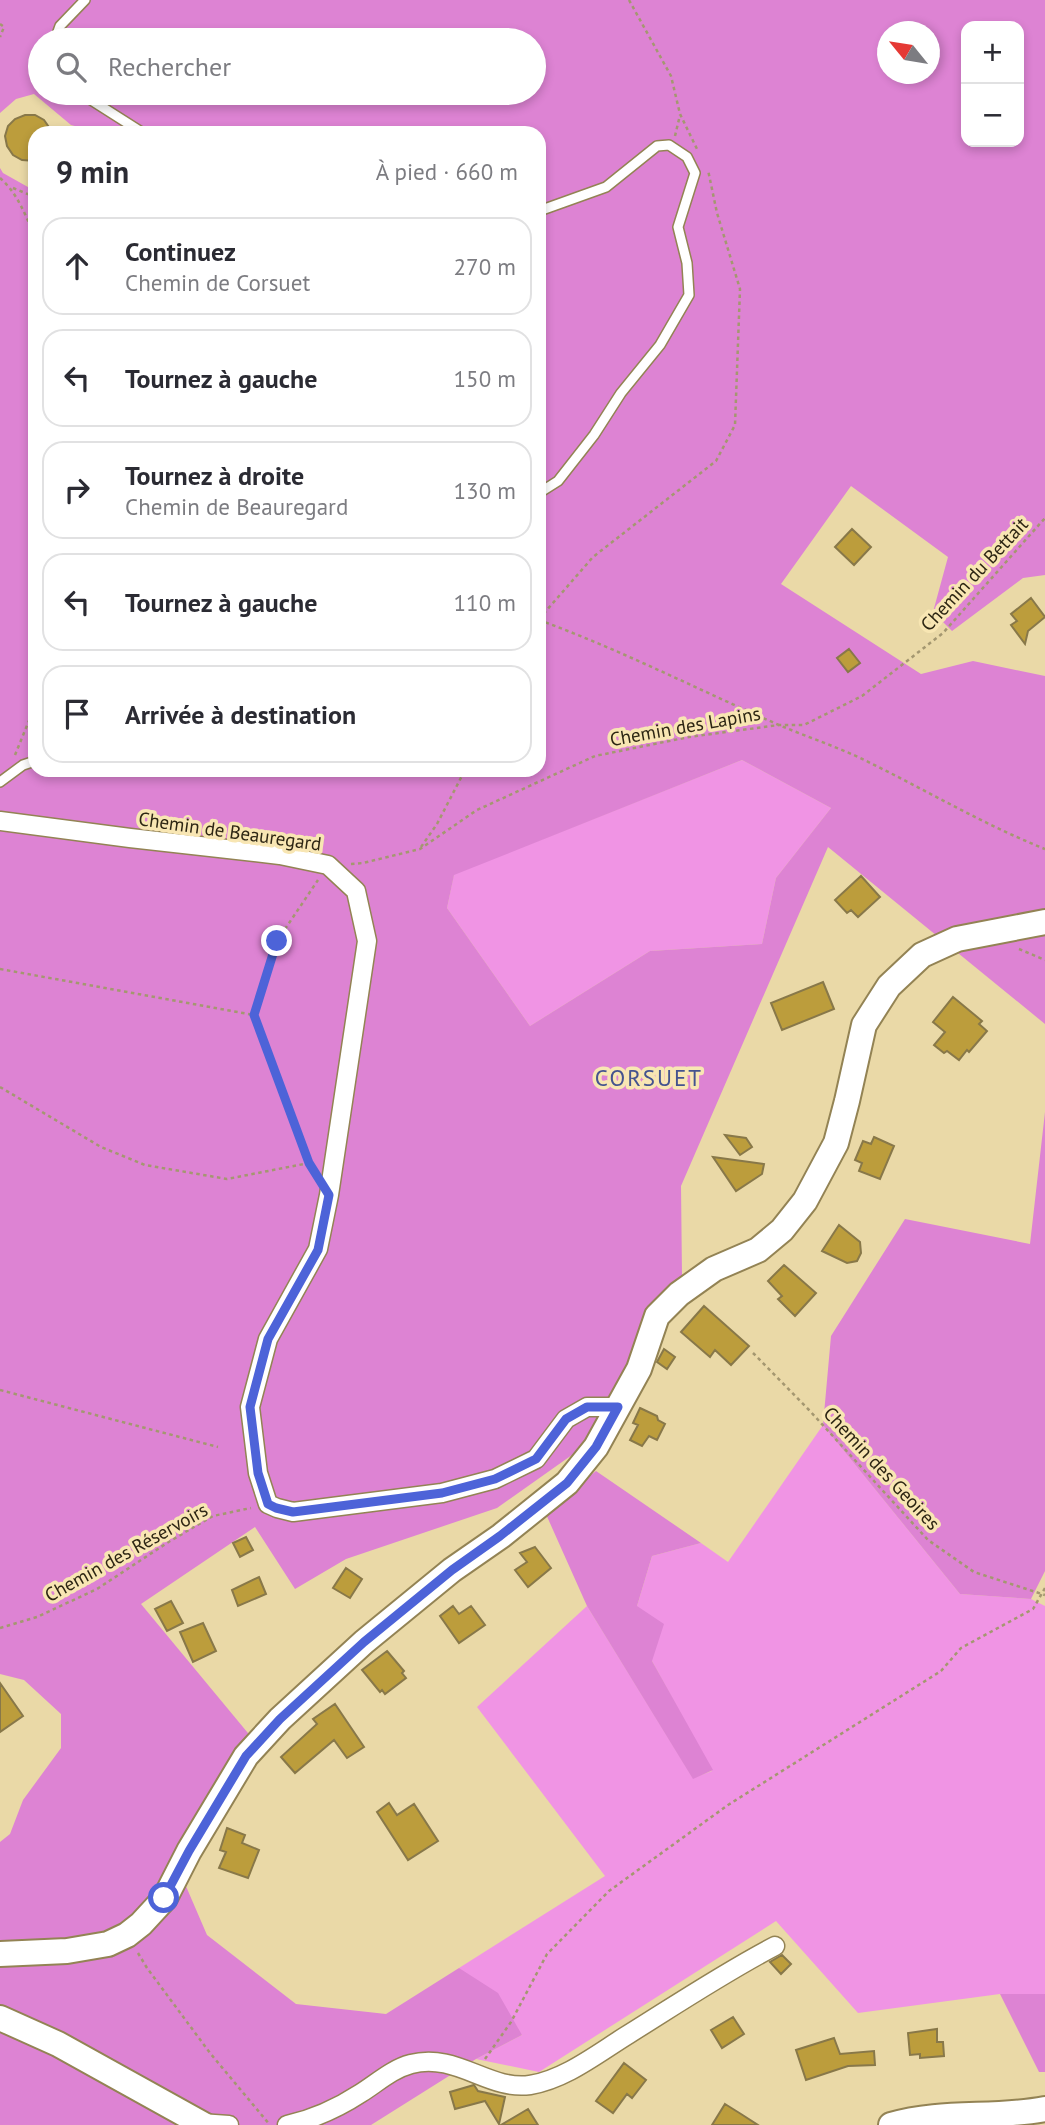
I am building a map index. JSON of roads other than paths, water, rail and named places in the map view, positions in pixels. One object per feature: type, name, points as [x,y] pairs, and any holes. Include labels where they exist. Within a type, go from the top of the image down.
[{"type":"street","name":"Chemin de Beauregard","points":[[0,821],[280,855],[328,865],[356,891],[367,941],[329,1195],[318,1250],[268,1339],[250,1407],[258,1473],[268,1504],[293,1512],[442,1493],[495,1479],[536,1459],[566,1419],[587,1407],[618,1407]]},
{"type":"street","points":[[0,1955],[77,1949],[108,1944],[127,1935],[164,1898],[246,1756],[280,1719],[384,1626],[452,1570],[567,1483],[596,1447],[639,1369],[657,1316],[679,1294],[715,1269],[758,1250],[782,1230],[804,1201],[835,1143],[864,1025],[889,986],[922,955],[957,939],[1045,922]]},
{"type":"street","points":[[288,2125],[327,2113],[401,2067],[424,2060],[442,2061],[509,2084],[527,2085],[553,2079],[739,1964],[775,1946]]},
{"type":"street","points":[[0,2018],[58,2044],[202,2124],[229,2125]]},
{"type":"street","points":[[891,2125],[945,2115],[1020,2114],[1045,2109]]},
{"type":"lane","points":[[59,28],[85,0]]},
{"type":"lane","points":[[98,105],[132,126]]},
{"type":"lane","points":[[546,209],[607,187],[657,146],[669,145],[687,157],[695,173],[678,227],[687,263],[689,295],[660,345],[621,393],[594,435],[558,481],[546,489]]},
{"type":"lane","points":[[3,779],[28,763]]},
{"type":"district","name":"CORSUET","points":[[649,1078]]}]
